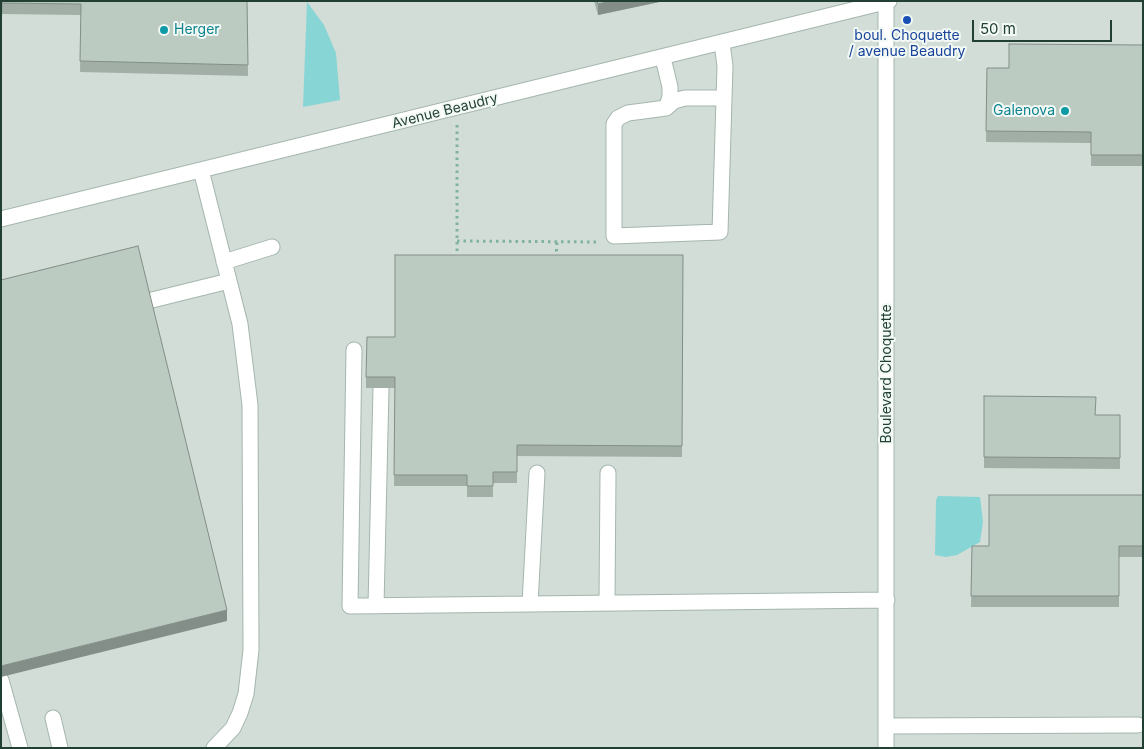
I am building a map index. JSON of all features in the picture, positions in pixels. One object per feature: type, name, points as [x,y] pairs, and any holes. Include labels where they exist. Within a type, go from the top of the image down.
[{"type":"street","name":"Avenue Beaudry","points":[[1,219],[663,58],[887,1]]},
{"type":"street","name":"Boulevard Choquette","points":[[886,748],[887,1]]},
{"type":"street","points":[[722,43],[725,66],[720,232],[614,236],[614,124],[618,118],[628,113],[666,108],[674,101],[685,98],[724,98]]},
{"type":"street","points":[[663,58],[670,87],[670,97],[666,108]]},
{"type":"street","points":[[201,170],[240,324],[250,404],[251,650],[246,694],[240,713],[232,728],[214,748]]},
{"type":"street","points":[[224,262],[272,247]]},
{"type":"street","points":[[148,301],[229,281]]},
{"type":"street","points":[[354,350],[350,606],[887,600]]},
{"type":"street","points":[[376,606],[381,388]]},
{"type":"street","points":[[530,604],[537,473]]},
{"type":"street","points":[[607,604],[608,473]]},
{"type":"street","points":[[1,680],[20,748]]},
{"type":"street","points":[[53,718],[60,748]]},
{"type":"street","points":[[886,726],[1138,725]]},
{"type":"path","points":[[457,125],[457,266]]},
{"type":"path","points":[[457,241],[603,242]]},
{"type":"path","points":[[556,266],[557,242]]},
{"type":"shaded area","points":[[1,1],[1143,1],[1143,748],[1,748]]},
{"type":"water","points":[[307,2],[324,25],[336,53],[340,100],[303,107]]},
{"type":"water","points":[[938,496],[980,497],[983,522],[980,542],[957,555],[946,557],[935,555],[936,500]]},
{"type":"building","name":"Herger","points":[[1,1],[247,1],[248,65],[80,61],[81,4],[2,3],[1,33]]},
{"type":"building","points":[[597,1],[611,1],[598,4]]},
{"type":"building","name":"Galenova","points":[[1009,44],[1143,45],[1143,155],[1091,155],[1091,132],[986,131],[987,68],[1009,68]]},
{"type":"building","points":[[138,246],[227,610],[1,666],[1,280]]},
{"type":"building","points":[[395,255],[683,255],[682,446],[517,445],[517,472],[493,472],[493,486],[467,486],[467,475],[394,475],[395,377],[366,377],[367,337],[395,337]]},
{"type":"building","points":[[984,396],[1096,397],[1095,415],[1120,415],[1120,458],[984,457]]},
{"type":"building","points":[[989,495],[1143,495],[1143,546],[1119,546],[1119,596],[971,596],[972,546],[989,546]]},
{"type":"place","name":"boul. Choquette / avenue Beaudry","points":[[907,20]]},
{"type":"place","name":"Herger","points":[[164,30]]},
{"type":"place","name":"Galenova","points":[[1065,111]]}]
